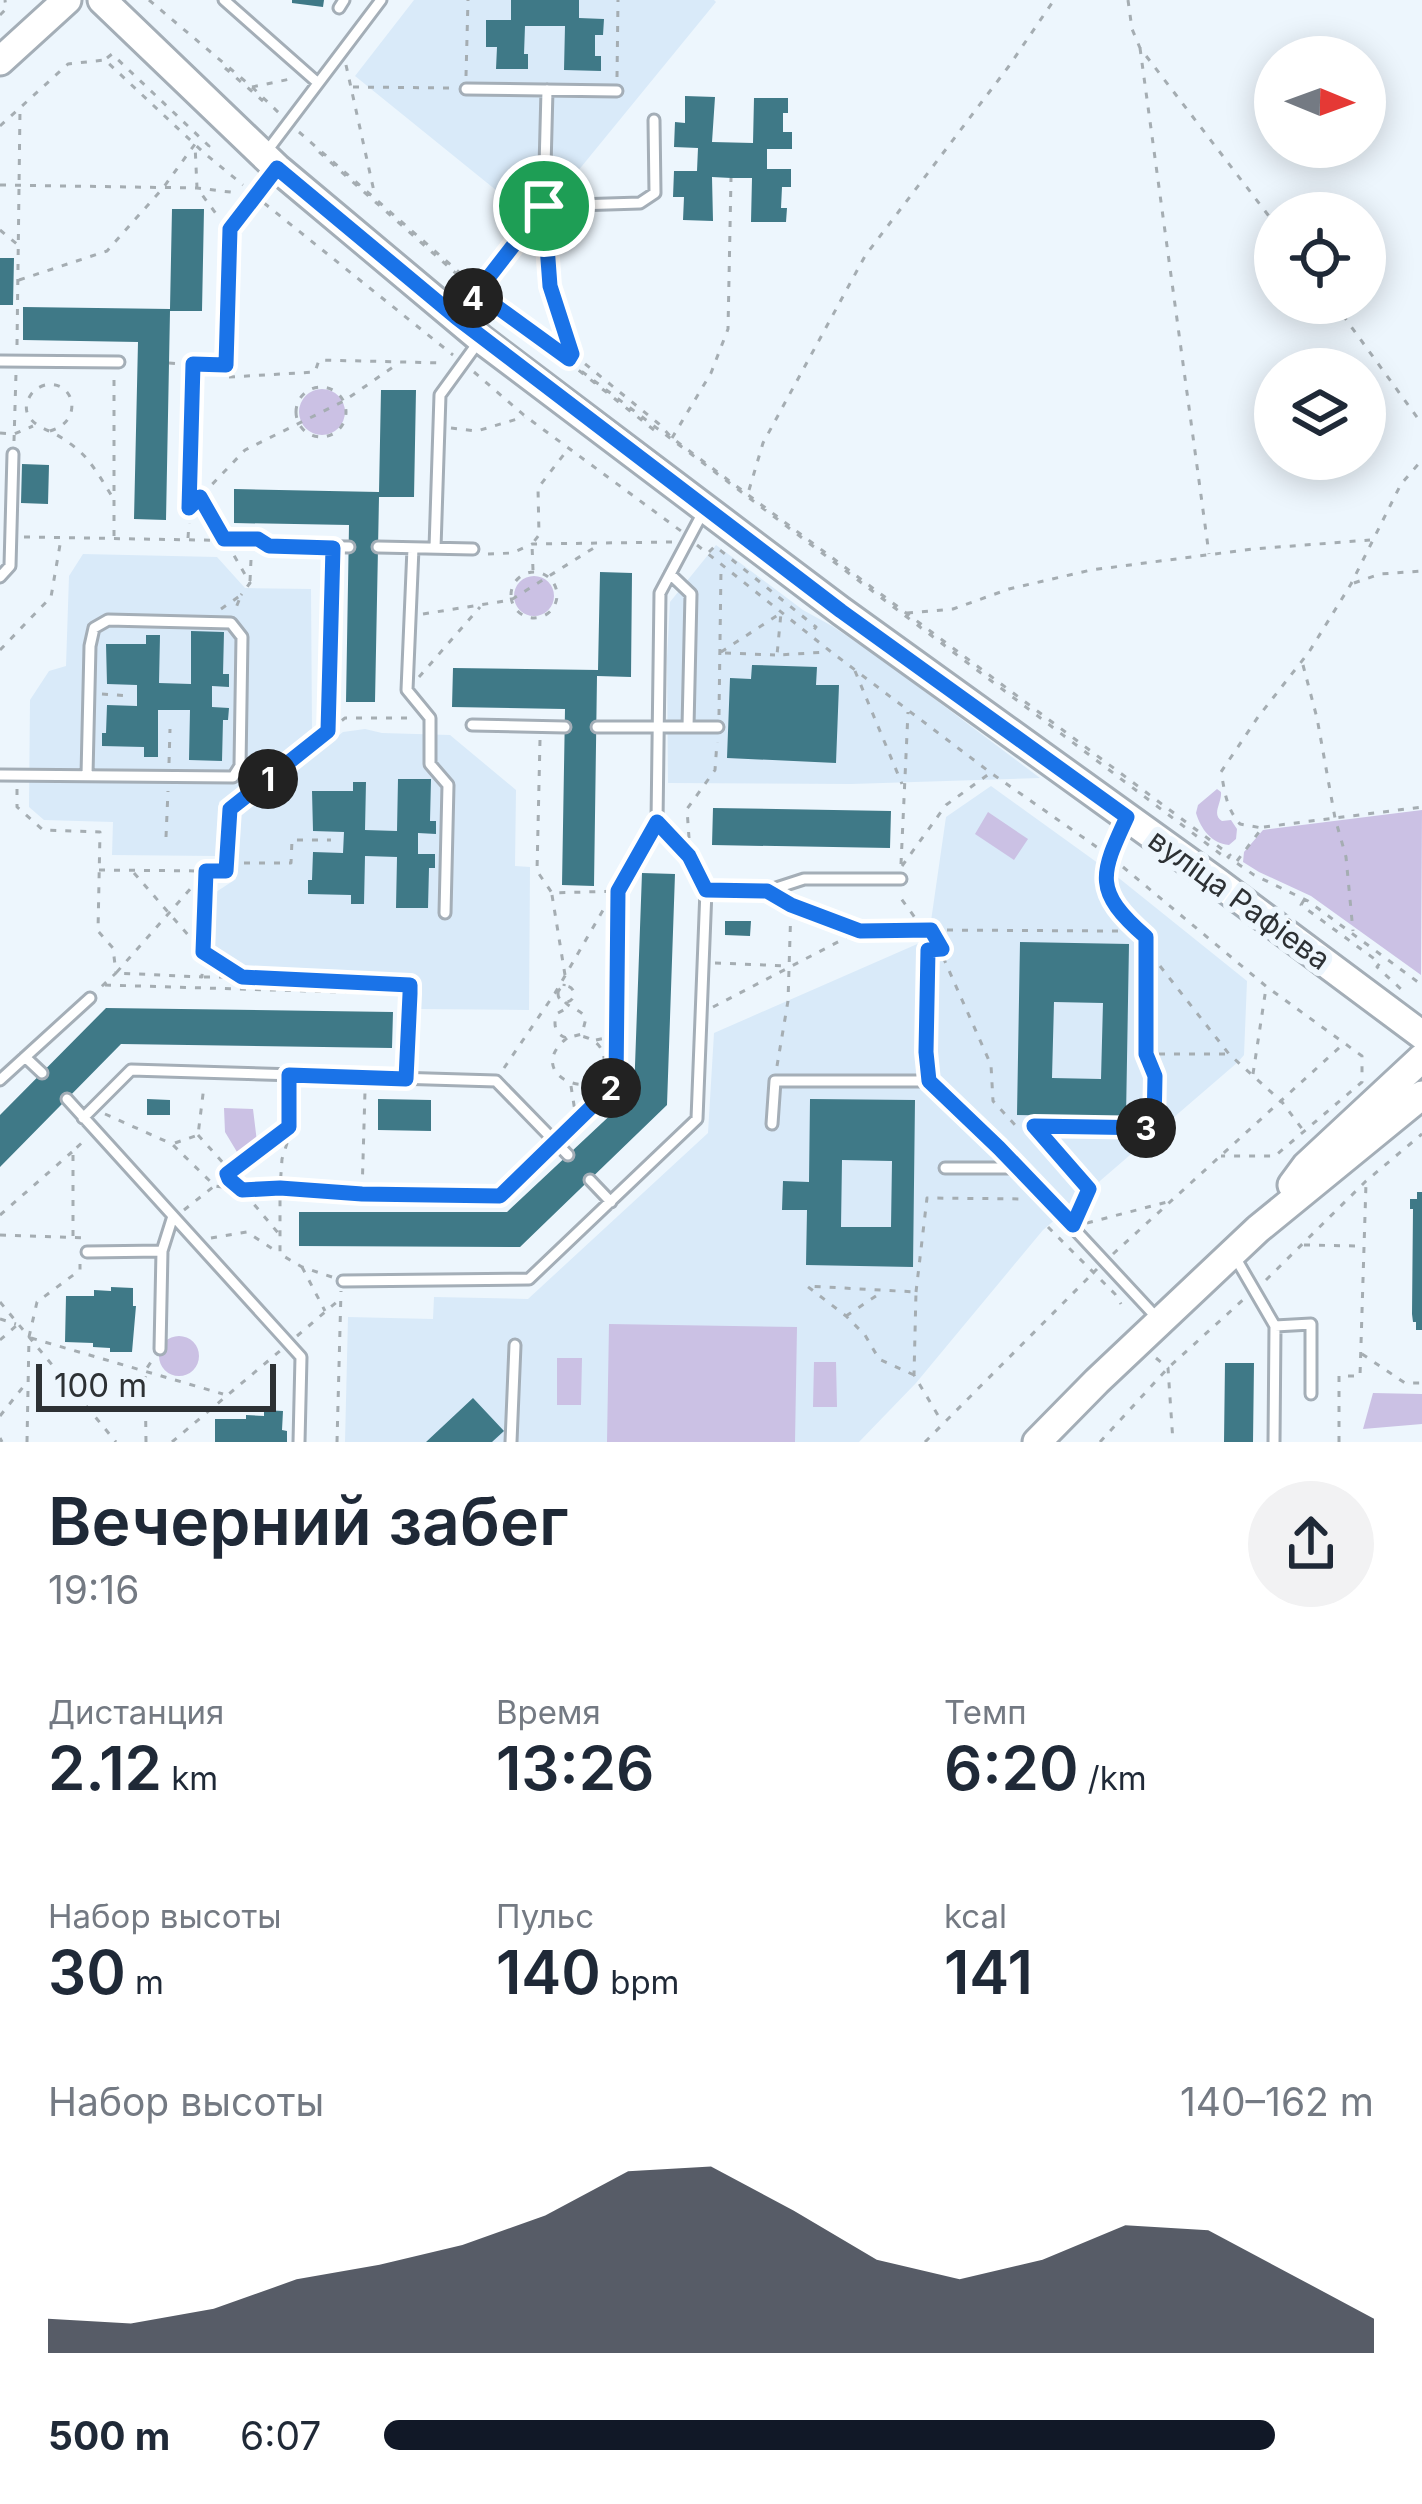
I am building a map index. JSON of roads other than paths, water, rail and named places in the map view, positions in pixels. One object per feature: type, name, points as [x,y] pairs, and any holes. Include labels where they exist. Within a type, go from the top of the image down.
[{"type":"main road","points":[[0,61],[67,0]]},
{"type":"main road","name":"вуліца Рафіева","points":[[102,0],[270,161],[481,339],[841,611],[1422,1035]]},
{"type":"main road","points":[[1258,1229],[1306,1166],[1422,1058]]},
{"type":"main road","points":[[1037,1442],[1061,1426],[1160,1321],[1258,1229],[1422,1095]]},
{"type":"lane","points":[[224,0],[314,79]]},
{"type":"lane","points":[[189,508],[193,364],[226,365],[230,229],[256,196],[314,79],[342,52],[381,0]]},
{"type":"lane","points":[[466,88],[617,91]]},
{"type":"lane","points":[[457,318],[544,206],[547,90]]},
{"type":"lane","points":[[544,206],[640,203],[655,193],[654,120]]},
{"type":"lane","points":[[435,548],[440,395],[481,339]]},
{"type":"lane","points":[[0,361],[117,362]]},
{"type":"lane","points":[[0,577],[10,566],[13,454]]},
{"type":"lane","points":[[343,1281],[529,1279],[697,1119],[706,890],[689,856],[657,822],[658,728],[660,593],[704,509]]},
{"type":"lane","points":[[269,546],[349,547]]},
{"type":"lane","points":[[378,547],[473,551]]},
{"type":"lane","points":[[413,548],[407,690],[430,718],[430,764],[448,785],[445,913]]},
{"type":"lane","points":[[670,574],[691,594],[688,728]]},
{"type":"lane","points":[[0,775],[87,776],[233,777],[240,766],[242,637],[231,623],[108,620],[94,628],[87,776]]},
{"type":"lane","points":[[472,725],[565,728]]},
{"type":"lane","points":[[596,727],[718,728]]},
{"type":"lane","points":[[1127,817],[1109,856],[1105,884],[1110,898],[1146,937],[1146,1054]]},
{"type":"lane","points":[[706,890],[767,891],[804,879],[901,873]]},
{"type":"lane","points":[[0,1080],[90,998]]},
{"type":"lane","points":[[25,1058],[42,1073]]},
{"type":"lane","points":[[83,1118],[131,1070],[496,1081],[568,1155]]},
{"type":"lane","points":[[772,1124],[775,1081],[929,1081],[1073,1225],[1160,1321]]},
{"type":"lane","points":[[67,1099],[293,1340],[301,1357],[299,1442]]},
{"type":"lane","points":[[945,1168],[1018,1168]]},
{"type":"lane","points":[[590,1180],[611,1202]]},
{"type":"lane","points":[[160,1349],[162,1251],[173,1216]]},
{"type":"lane","points":[[83,1253],[162,1251]]},
{"type":"lane","points":[[1233,1252],[1275,1326],[1274,1442]]},
{"type":"lane","points":[[1275,1326],[1311,1324],[1311,1394]]},
{"type":"lane","points":[[511,1442],[515,1345]]}]
